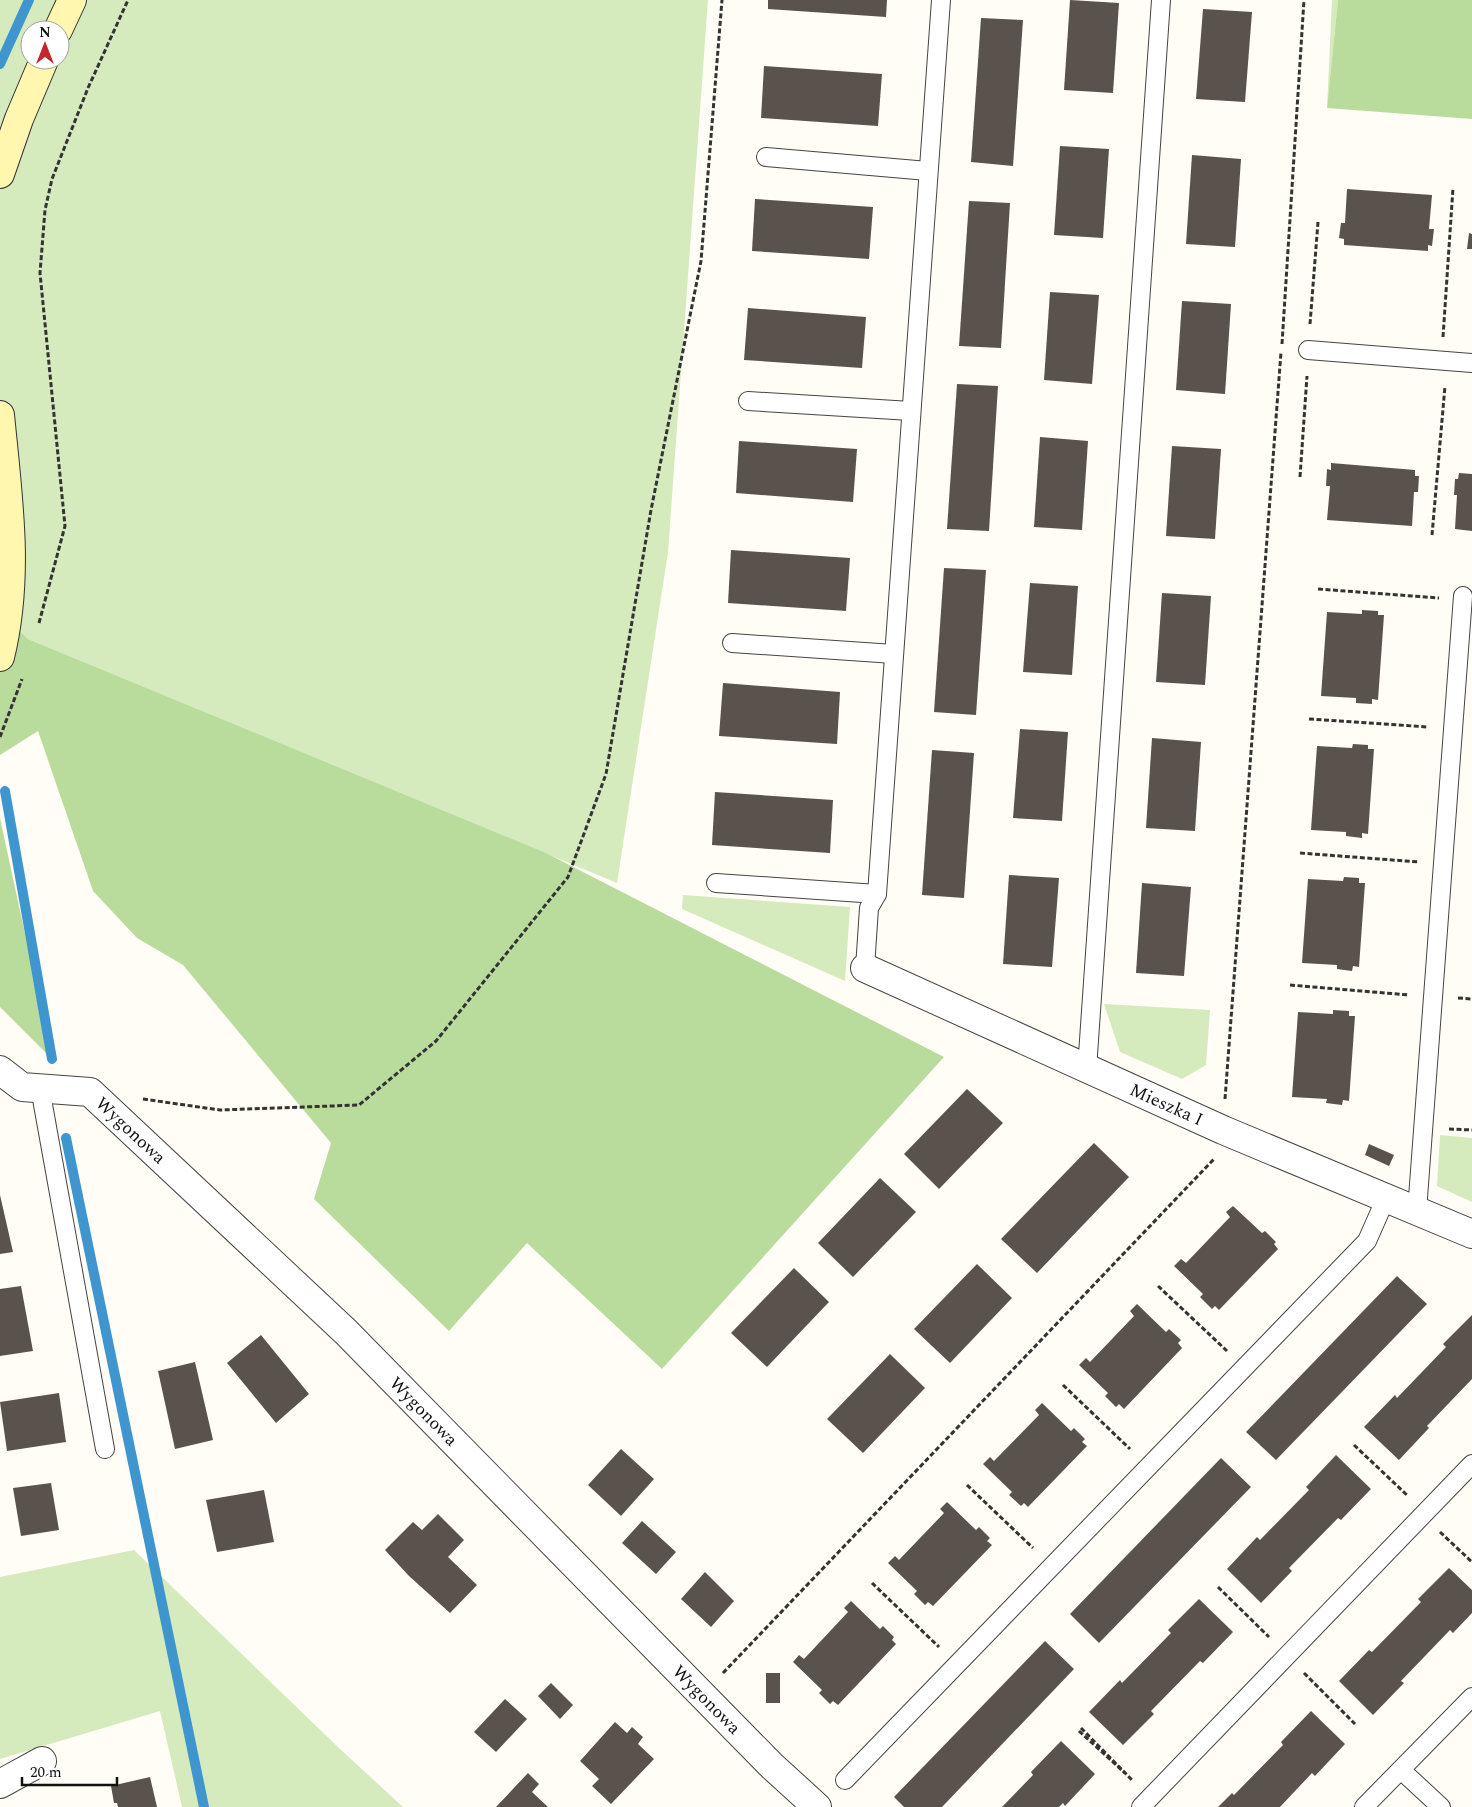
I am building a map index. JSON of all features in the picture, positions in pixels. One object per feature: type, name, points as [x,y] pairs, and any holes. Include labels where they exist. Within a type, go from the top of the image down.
[{"type":"street","points":[[63,20],[72,0]]},
{"type":"street","points":[[0,174],[19,119],[40,70]]},
{"type":"street","points":[[0,415],[10,512],[12,568],[11,598],[0,657]]},
{"type":"street","name":"Mieszka I","points":[[864,968],[1223,1130],[1472,1234]]},
{"type":"street","name":"Wygonowa","points":[[0,1070],[22,1087],[90,1092],[346,1332],[771,1766],[817,1807]]},
{"type":"street","points":[[0,1784],[42,1761]]},
{"type":"lane","points":[[864,968],[869,908],[877,894],[941,0]]},
{"type":"lane","points":[[1087,1069],[1161,0]]},
{"type":"lane","points":[[766,157],[928,171]]},
{"type":"lane","points":[[1308,350],[1472,363]]},
{"type":"lane","points":[[748,401],[911,411]]},
{"type":"lane","points":[[1418,1211],[1463,598]]},
{"type":"lane","points":[[732,643],[894,654]]},
{"type":"lane","points":[[716,883],[877,894]]},
{"type":"lane","points":[[40,1088],[105,1448]]},
{"type":"lane","points":[[845,1780],[1367,1241],[1386,1198]]},
{"type":"lane","points":[[1146,1802],[1472,1464]]},
{"type":"lane","points":[[1364,1807],[1472,1697]]},
{"type":"lane","points":[[1400,1770],[1441,1807]]},
{"type":"path","points":[[37,631],[65,526],[40,273],[45,210],[52,179],[84,97],[128,0]]},
{"type":"path","points":[[136,1098],[220,1110],[358,1104],[436,1041],[568,877],[606,774],[651,510],[701,261],[722,0]]},
{"type":"path","points":[[702,1695],[1215,1158],[1223,1130],[1227,1051],[1283,327],[1304,0]]},
{"type":"path","points":[[1432,535],[1453,188]]},
{"type":"path","points":[[1300,477],[1318,222]]},
{"type":"path","points":[[1318,589],[1463,598]]},
{"type":"path","points":[[0,737],[24,675]]},
{"type":"path","points":[[1309,719],[1453,729]]},
{"type":"path","points":[[1300,853],[1443,864]]},
{"type":"path","points":[[1290,986],[1472,999]]},
{"type":"path","points":[[1158,1286],[1244,1368]]},
{"type":"path","points":[[1064,1385],[1148,1467]]},
{"type":"path","points":[[1354,1445],[1472,1562]]},
{"type":"path","points":[[967,1485],[1052,1566]]},
{"type":"path","points":[[872,1583],[957,1664]]},
{"type":"path","points":[[1218,1587],[1355,1724]]},
{"type":"path","points":[[1080,1730],[1125,1771],[1146,1802]]},
{"type":"green space","points":[[0,0],[708,0],[668,552],[617,883],[28,639],[0,611]]},
{"type":"green space","points":[[1332,0],[1338,0],[1327,108]]},
{"type":"green space","points":[[1338,0],[1472,0],[1472,119],[1327,108]]},
{"type":"green space","points":[[0,611],[28,639],[546,853],[944,1057],[662,1369],[527,1243],[449,1331],[314,1199],[331,1143],[183,965],[137,938],[93,891],[38,731],[0,755]]},
{"type":"green space","points":[[0,818],[52,1059],[0,1007]]},
{"type":"green space","points":[[683,895],[850,907],[845,981],[682,909]]},
{"type":"green space","points":[[1104,1004],[1210,1010],[1206,1065],[1182,1079],[1120,1052]]},
{"type":"green space","points":[[1440,1135],[1472,1138],[1472,1202],[1437,1186]]},
{"type":"green space","points":[[134,1550],[340,1749],[403,1807],[182,1807],[160,1711],[0,1759],[0,1577]]},
{"type":"building","points":[[768,0],[887,0],[886,17],[768,9]]},
{"type":"building","points":[[1070,0],[1119,3],[1113,93],[1064,90]]},
{"type":"building","points":[[1203,9],[1252,12],[1245,102],[1196,99]]},
{"type":"building","points":[[981,18],[1023,20],[1013,166],[971,162]]},
{"type":"building","points":[[764,66],[882,74],[878,126],[761,118]]},
{"type":"building","points":[[1060,146],[1109,149],[1103,238],[1054,235]]},
{"type":"building","points":[[1192,155],[1241,159],[1235,247],[1186,244]]},
{"type":"building","points":[[1347,189],[1432,195],[1429,229],[1434,229],[1432,246],[1428,245],[1428,251],[1344,245],[1344,239],[1339,238],[1341,223],[1345,223]]},
{"type":"building","points":[[755,199],[873,207],[869,259],[752,251]]},
{"type":"building","points":[[969,201],[1010,203],[1001,348],[959,346]]},
{"type":"building","points":[[1469,233],[1472,234],[1472,249],[1467,249]]},
{"type":"building","points":[[1050,292],[1099,295],[1092,384],[1044,380]]},
{"type":"building","points":[[1182,301],[1231,304],[1225,394],[1176,390]]},
{"type":"building","points":[[748,308],[866,317],[862,368],[744,360]]},
{"type":"building","points":[[957,384],[998,386],[989,531],[947,529]]},
{"type":"building","points":[[1040,437],[1088,441],[1082,530],[1034,527]]},
{"type":"building","points":[[739,441],[857,449],[853,502],[736,493]]},
{"type":"building","points":[[1172,446],[1221,449],[1215,539],[1166,536]]},
{"type":"building","points":[[1331,463],[1415,470],[1415,476],[1419,476],[1418,492],[1414,492],[1412,526],[1327,520],[1330,486],[1326,486],[1327,469],[1331,470]]},
{"type":"building","points":[[1459,473],[1472,474],[1472,531],[1455,529],[1457,495],[1454,495],[1455,479],[1458,479]]},
{"type":"building","points":[[731,550],[850,558],[846,611],[728,603]]},
{"type":"building","points":[[944,568],[986,570],[976,715],[934,712]]},
{"type":"building","points":[[1030,583],[1078,586],[1072,675],[1023,672]]},
{"type":"building","points":[[1162,593],[1211,596],[1205,685],[1156,682]]},
{"type":"building","points":[[1362,610],[1378,611],[1378,615],[1384,615],[1378,700],[1372,699],[1372,704],[1356,703],[1356,698],[1321,696],[1327,612],[1362,614]]},
{"type":"building","points":[[723,683],[840,692],[837,744],[719,736]]},
{"type":"building","points":[[1020,729],[1068,732],[1062,821],[1013,818]]},
{"type":"building","points":[[1152,738],[1201,742],[1195,831],[1146,828]]},
{"type":"building","points":[[1353,744],[1368,745],[1368,749],[1374,749],[1368,834],[1362,833],[1362,838],[1346,836],[1346,832],[1311,830],[1317,746],[1352,748]]},
{"type":"building","points":[[932,750],[974,753],[964,898],[922,895]]},
{"type":"building","points":[[715,792],[833,800],[830,853],[712,845]]},
{"type":"building","points":[[1009,875],[1059,878],[1052,967],[1003,964]]},
{"type":"building","points":[[1344,877],[1359,878],[1359,883],[1365,883],[1359,967],[1353,966],[1352,971],[1337,969],[1337,965],[1302,963],[1308,879],[1343,881]]},
{"type":"building","points":[[1142,883],[1191,887],[1184,976],[1136,973]]},
{"type":"building","points":[[1333,1010],[1349,1011],[1349,1016],[1355,1016],[1349,1101],[1343,1100],[1342,1105],[1326,1103],[1327,1099],[1292,1097],[1298,1012],[1333,1014]]},
{"type":"building","points":[[967,1089],[1003,1123],[939,1189],[904,1154]]},
{"type":"building","points":[[1094,1143],[1129,1177],[1037,1273],[1001,1239]]},
{"type":"building","points":[[1369,1144],[1394,1155],[1389,1166],[1365,1155]]},
{"type":"building","points":[[880,1178],[916,1212],[853,1277],[818,1243]]},
{"type":"building","points":[[0,1195],[13,1252],[0,1254]]},
{"type":"building","points":[[1233,1206],[1262,1233],[1265,1231],[1276,1242],[1274,1244],[1278,1249],[1219,1310],[1215,1306],[1212,1309],[1200,1297],[1203,1294],[1174,1266],[1181,1259],[1186,1263],[1230,1217],[1226,1212]]},
{"type":"building","points":[[977,1264],[1012,1298],[950,1363],[914,1329]]},
{"type":"building","points":[[794,1268],[829,1302],[767,1367],[731,1333]]},
{"type":"building","points":[[1397,1276],[1427,1304],[1276,1460],[1246,1432]]},
{"type":"building","points":[[21,1286],[33,1351],[0,1356],[0,1289]]},
{"type":"building","points":[[1137,1304],[1166,1332],[1169,1329],[1181,1340],[1178,1343],[1182,1348],[1124,1409],[1119,1404],[1116,1407],[1105,1396],[1108,1393],[1079,1365],[1086,1358],[1090,1362],[1134,1316],[1130,1311]]},
{"type":"building","points":[[1472,1315],[1472,1379],[1427,1426],[1429,1428],[1399,1460],[1364,1427],[1395,1395],[1397,1398],[1446,1347],[1443,1344]]},
{"type":"building","points":[[261,1335],[309,1394],[276,1423],[227,1363]]},
{"type":"building","points":[[890,1354],[925,1388],[863,1453],[827,1419]]},
{"type":"building","points":[[195,1362],[213,1440],[175,1449],[158,1371]]},
{"type":"building","points":[[59,1393],[66,1442],[7,1451],[0,1402]]},
{"type":"building","points":[[1042,1403],[1071,1431],[1074,1428],[1085,1439],[1082,1442],[1087,1446],[1028,1507],[1024,1503],[1021,1506],[1009,1495],[1012,1492],[983,1464],[990,1457],[994,1461],[1039,1415],[1035,1410]]},
{"type":"building","points":[[621,1449],[654,1479],[621,1516],[588,1485]]},
{"type":"building","points":[[1336,1455],[1371,1489],[1341,1520],[1338,1518],[1289,1568],[1292,1571],[1261,1603],[1227,1569],[1257,1537],[1260,1540],[1309,1490],[1306,1487]]},
{"type":"building","points":[[1221,1458],[1251,1487],[1099,1643],[1070,1614]]},
{"type":"building","points":[[51,1483],[59,1530],[21,1536],[13,1488]]},
{"type":"building","points":[[264,1490],[274,1542],[217,1552],[206,1500]]},
{"type":"building","points":[[947,1502],[976,1530],[979,1527],[990,1538],[987,1541],[992,1545],[933,1606],[928,1602],[925,1605],[914,1594],[917,1591],[888,1563],[895,1556],[899,1560],[944,1513],[940,1509]]},
{"type":"building","points":[[438,1514],[464,1540],[448,1557],[477,1585],[450,1613],[409,1576],[385,1550],[413,1522],[422,1530]]},
{"type":"building","points":[[642,1521],[676,1552],[656,1574],[622,1543]]},
{"type":"building","points":[[1449,1568],[1472,1590],[1472,1613],[1453,1633],[1450,1630],[1401,1681],[1404,1683],[1373,1715],[1339,1681],[1369,1650],[1372,1652],[1421,1602],[1418,1599]]},
{"type":"building","points":[[705,1572],[734,1601],[711,1627],[681,1599]]},
{"type":"building","points":[[1199,1599],[1233,1632],[1203,1663],[1200,1661],[1151,1711],[1154,1714],[1123,1745],[1089,1712],[1120,1680],[1122,1683],[1171,1633],[1168,1630]]},
{"type":"building","points":[[851,1601],[880,1629],[883,1626],[894,1637],[892,1640],[896,1644],[838,1705],[833,1701],[830,1704],[819,1693],[822,1690],[793,1662],[799,1655],[804,1659],[848,1612],[844,1608]]},
{"type":"building","points":[[1045,1641],[1074,1669],[942,1807],[904,1807],[894,1797]]},
{"type":"building","points":[[766,1673],[780,1673],[780,1703],[766,1703]]},
{"type":"building","points":[[551,1683],[573,1705],[560,1719],[538,1696]]},
{"type":"building","points":[[505,1699],[527,1719],[496,1752],[474,1732]]},
{"type":"building","points":[[1311,1711],[1345,1744],[1315,1776],[1312,1773],[1280,1807],[1218,1807],[1232,1793],[1234,1795],[1283,1745],[1281,1742]]},
{"type":"building","points":[[615,1722],[627,1733],[632,1727],[643,1737],[638,1744],[654,1759],[611,1804],[592,1786],[599,1779],[580,1761]]},
{"type":"building","points":[[1061,1741],[1095,1774],[1065,1806],[1063,1803],[1059,1807],[1002,1807],[1033,1775],[1031,1772]]},
{"type":"building","points":[[528,1773],[539,1784],[532,1792],[548,1807],[496,1807]]},
{"type":"building","points":[[150,1777],[157,1807],[118,1807],[117,1803],[114,1803],[111,1786]]},
{"type":"waterway","points":[[0,64],[29,0]]},
{"type":"waterway","points":[[5,791],[52,1059]]},
{"type":"waterway","points":[[66,1138],[204,1807]]}]
